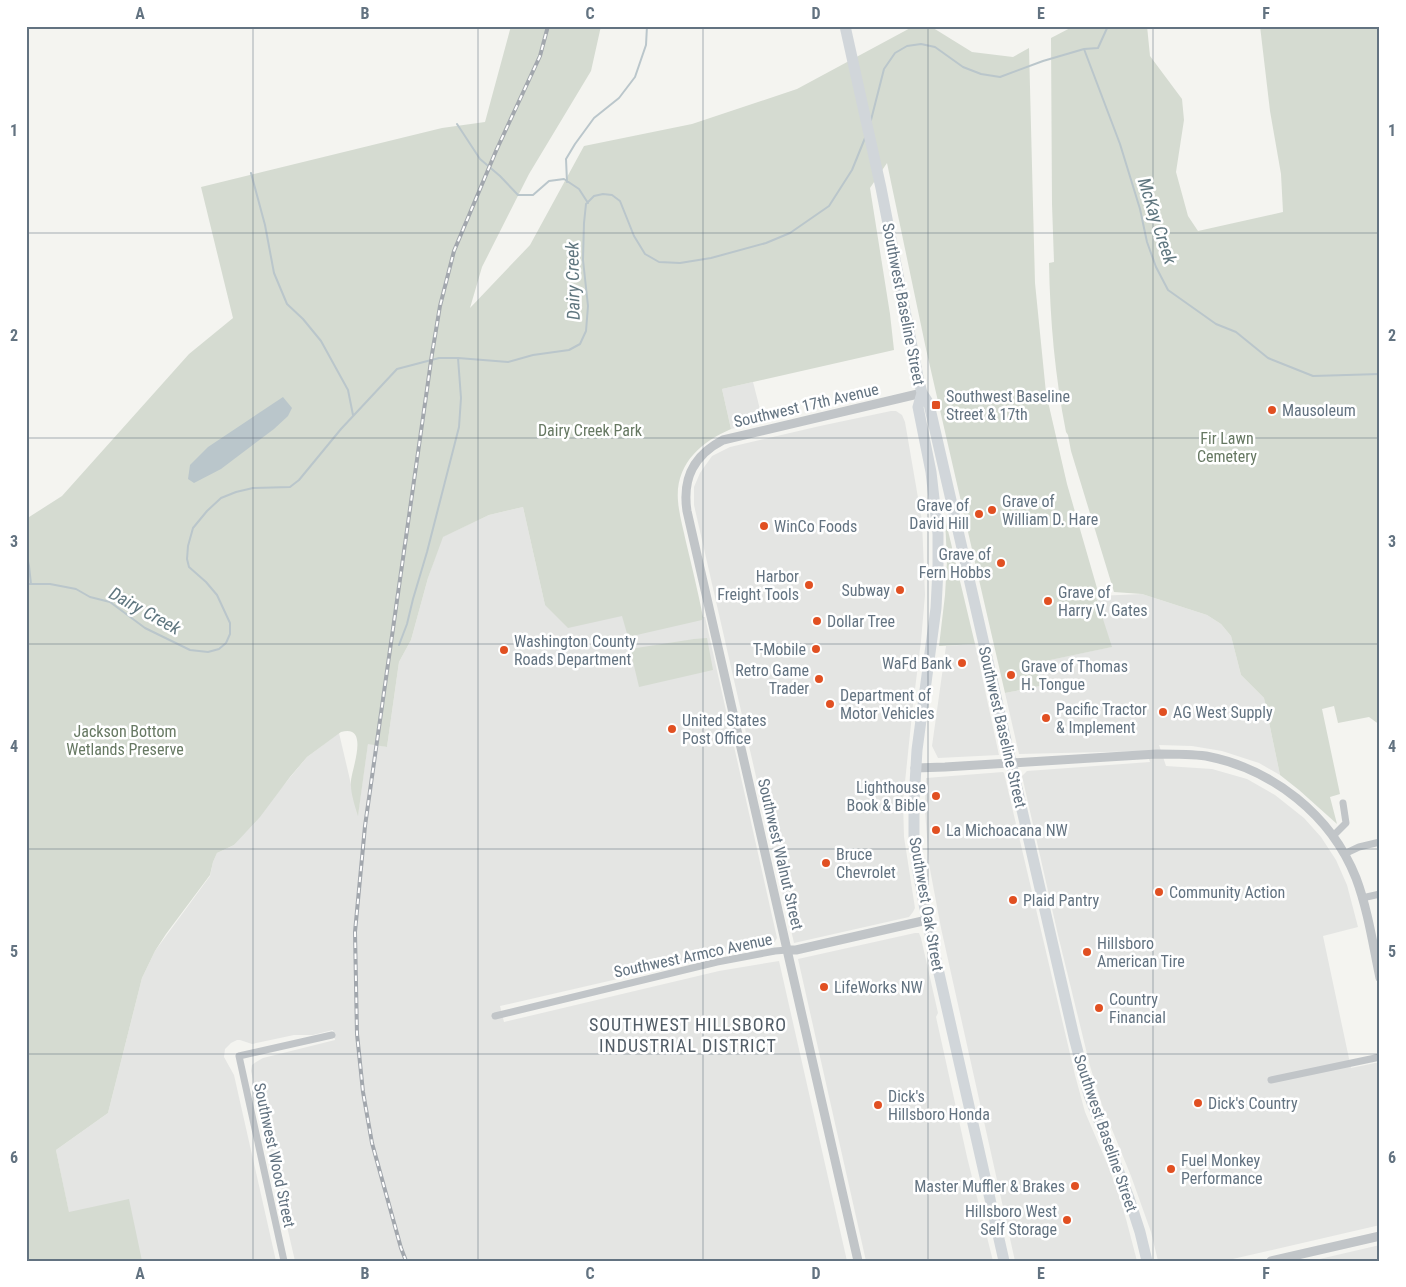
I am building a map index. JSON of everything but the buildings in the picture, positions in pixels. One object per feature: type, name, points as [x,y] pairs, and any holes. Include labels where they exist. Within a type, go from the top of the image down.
[{"type":"highway","name":"Southwest Baseline Street","points":[[846,26],[881,188],[912,352],[922,393],[932,413],[1084,1080],[1129,1198],[1140,1232],[1146,1261]]},
{"type":"highway","name":"Southwest Oak Street","points":[[922,393],[918,407],[935,497],[938,569],[936,608],[916,768],[914,836],[927,920],[1004,1261]]},
{"type":"street","name":"Southwest 17th Avenue","points":[[701,456],[714,444],[730,438],[922,393]]},
{"type":"street","name":"Southwest Walnut Street","points":[[701,456],[691,471],[687,484],[687,511],[858,1261]]},
{"type":"street","points":[[916,768],[945,768],[1156,754],[1185,754],[1219,759],[1253,771],[1268,778],[1292,794],[1316,816],[1333,836],[1354,875],[1362,898],[1377,953],[1380,978]]},
{"type":"street","points":[[1333,836],[1346,823],[1343,803]]},
{"type":"street","points":[[1344,854],[1359,846],[1380,842]]},
{"type":"street","points":[[1362,898],[1380,894]]},
{"type":"street","name":"Southwest Armco Avenue","points":[[495,1016],[717,962],[796,950],[927,920]]},
{"type":"street","name":"Southwest Wood Street","points":[[284,1261],[239,1056],[332,1035]]},
{"type":"street","points":[[1271,1080],[1380,1057]]},
{"type":"street","points":[[1271,1261],[1296,1258],[1380,1236]]},
{"type":"shaded area","points":[[753,382],[763,421],[731,429],[722,389]]},
{"type":"shaded area","points":[[283,397],[292,408],[288,416],[274,429],[221,469],[194,483],[188,479],[190,465],[208,447]]},
{"type":"shaded area","points":[[896,411],[902,415],[905,422],[922,521],[925,595],[903,801],[904,837],[915,908],[909,917],[794,943],[694,505],[694,487],[700,473],[712,456],[730,447]]},
{"type":"shaded area","points":[[523,507],[545,605],[622,616],[702,620],[705,617],[777,938],[774,943],[500,1006],[504,1022],[719,971],[779,961],[847,1261],[295,1261],[251,1071],[252,1065],[263,1058],[335,1040],[333,1030],[313,1035],[294,1035],[252,1044],[237,1040],[225,1049],[224,1057],[234,1075],[276,1261],[142,1261],[69,1213],[56,1150],[108,1113],[142,978],[155,951],[210,876],[217,853],[234,845],[307,757],[339,733],[358,814],[368,743],[387,747],[399,662],[411,640],[428,578],[442,537],[489,515]]},
{"type":"shaded area","points":[[1142,594],[1207,615],[1221,624],[1231,636],[1241,675],[1264,698],[1280,775],[1259,763],[1222,751],[1192,746],[1159,745],[1166,766],[1212,769],[1247,779],[1275,795],[1304,818],[1321,837],[1336,860],[1347,885],[1358,927],[1323,936],[1351,1068],[1380,1062],[1380,1225],[1224,1261],[1158,1261],[1151,1232],[1102,1105],[1090,1066],[1022,776],[1027,771],[1150,762],[1146,751],[1019,754],[1005,693],[1040,686],[1035,663],[1111,647],[1096,596]]},
{"type":"shaded area","points":[[975,644],[999,755],[938,758],[932,746],[946,646]]},
{"type":"shaded area","points":[[1003,772],[1085,1112],[1117,1190],[1137,1261],[1015,1261],[941,928],[929,864],[925,810],[926,778]]},
{"type":"shaded area","points":[[919,933],[921,938],[938,1013],[936,1017],[967,1157],[993,1261],[866,1261],[798,959]]},
{"type":"shaded area","points":[[1380,1245],[1380,1261],[1311,1261]]},
{"type":"green space","points":[[511,26],[601,26],[591,71],[529,174],[482,267],[470,308],[530,245],[584,146],[692,124],[797,89],[914,26],[930,26],[972,52],[1013,57],[1029,48],[1035,283],[1046,393],[1067,484],[1099,595],[1096,597],[1112,647],[1036,663],[1040,686],[1005,693],[926,349],[887,163],[870,188],[894,350],[722,389],[731,429],[720,434],[692,456],[681,476],[678,488],[679,511],[703,617],[702,620],[628,637],[622,616],[568,628],[545,605],[523,507],[489,515],[443,537],[428,578],[411,640],[399,662],[387,747],[368,744],[358,816],[351,785],[357,741],[355,734],[350,731],[341,732],[307,757],[260,817],[234,845],[217,853],[210,875],[166,934],[155,951],[142,978],[108,1113],[56,1150],[69,1212],[129,1199],[142,1261],[26,1261],[26,519],[62,496],[189,354],[233,318],[201,187],[442,128],[485,122]]},
{"type":"green space","name":"Fir Lawn Cemetery","points":[[1074,26],[1147,26],[1150,56],[1182,99],[1184,120],[1176,172],[1188,216],[1198,231],[1283,212],[1281,174],[1270,111],[1260,26],[1380,26],[1380,725],[1369,717],[1338,723],[1334,706],[1322,709],[1340,794],[1330,797],[1337,824],[1280,775],[1264,698],[1241,675],[1231,636],[1221,624],[1207,615],[1142,594],[1114,592],[1066,432],[1056,369],[1052,327],[1049,263],[1054,262],[1051,38]]},
{"type":"green space","points":[[945,518],[975,644],[939,646],[947,561]]},
{"type":"green space","points":[[707,638],[713,670],[639,687],[630,649]]},
{"type":"waterway","points":[[567,182],[566,159],[575,144],[594,118],[619,98],[635,77],[646,45],[647,26]]},
{"type":"waterway","name":"Dairy Creek","points":[[871,120],[884,69],[895,53],[907,46],[921,44],[935,47],[963,67],[981,74],[1000,77],[1043,61],[1084,49],[1098,48],[1108,26]]},
{"type":"waterway","name":"McKay Creek","points":[[1084,49],[1120,144],[1140,209],[1147,242],[1156,267],[1168,290],[1216,324],[1236,332],[1268,358],[1313,376],[1380,374]]},
{"type":"waterway","points":[[457,124],[480,159],[518,195],[533,195],[549,181],[564,179],[579,189],[588,203]]},
{"type":"waterway","name":"Dairy Creek","points":[[26,584],[50,584],[76,589],[90,597],[110,602],[145,628],[190,650],[208,652],[219,649],[226,643],[230,634],[230,623],[217,595],[189,567],[187,559],[193,528],[207,511],[221,498],[236,492],[253,488],[290,487],[299,480],[341,429],[397,369],[439,358],[508,362],[533,355],[569,350],[580,344],[586,331],[588,306],[583,260],[584,223],[586,204],[594,196],[612,195],[620,201],[634,236],[645,254],[659,262],[680,263],[711,258],[766,243],[790,233],[829,206],[852,170],[865,138]]},
{"type":"waterway","points":[[251,173],[265,225],[274,273],[287,304],[303,319],[321,341],[348,390],[353,415]]},
{"type":"waterway","points":[[399,645],[407,624],[427,552],[459,427],[461,398],[458,358]]},
{"type":"waterway","points":[[26,552],[31,584]]},
{"type":"railway","points":[[406,1261],[372,1143],[363,1092],[357,1034],[355,932],[365,826],[440,306],[454,251],[496,151],[540,56],[548,26]]},
{"type":"place","name":"Southwest Baseline Street & 17th","points":[[936,405]]},
{"type":"place","name":"Mausoleum","points":[[1272,410]]},
{"type":"place","name":"Grave of William D. Hare","points":[[992,510]]},
{"type":"place","name":"Grave of David Hill","points":[[979,514]]},
{"type":"place","name":"WinCo Foods","points":[[764,526]]},
{"type":"place","name":"Grave of Fern Hobbs","points":[[1001,563]]},
{"type":"place","name":"Harbor Freight Tools","points":[[809,585]]},
{"type":"place","name":"Subway","points":[[900,590]]},
{"type":"place","name":"Grave of Harry V. Gates","points":[[1048,601]]},
{"type":"place","name":"Dollar Tree","points":[[817,621]]},
{"type":"place","name":"T-Mobile","points":[[816,649]]},
{"type":"place","name":"Washington County Roads Department","points":[[504,650]]},
{"type":"place","name":"WaFd Bank","points":[[962,663]]},
{"type":"place","name":"Grave of Thomas H. Tongue","points":[[1011,675]]},
{"type":"place","name":"Retro Game Trader","points":[[819,679]]},
{"type":"place","name":"Department of Motor Vehicles","points":[[830,704]]},
{"type":"place","name":"AG West Supply","points":[[1163,712]]},
{"type":"place","name":"Pacific Tractor & Implement","points":[[1046,718]]},
{"type":"place","name":"United States Post Office","points":[[672,729]]},
{"type":"place","name":"Lighthouse Book & Bible","points":[[936,796]]},
{"type":"place","name":"La Michoacana NW","points":[[936,830]]},
{"type":"place","name":"Bruce Chevrolet","points":[[826,863]]},
{"type":"place","name":"Community Action","points":[[1159,892]]},
{"type":"place","name":"Plaid Pantry","points":[[1013,900]]},
{"type":"place","name":"Hillsboro American Tire","points":[[1087,952]]},
{"type":"place","name":"LifeWorks NW","points":[[824,987]]},
{"type":"place","name":"Country Financial","points":[[1099,1008]]},
{"type":"place","name":"Dick's Country","points":[[1198,1103]]},
{"type":"place","name":"Dick's Hillsboro Honda","points":[[878,1105]]},
{"type":"place","name":"Fuel Monkey Performance","points":[[1171,1169]]},
{"type":"place","name":"Master Muffler & Brakes","points":[[1075,1186]]},
{"type":"place","name":"Hillsboro West Self Storage","points":[[1067,1220]]},
{"type":"district","name":"SOUTHWEST HILLSBORO INDUSTRIAL DISTRICT","points":[[688,1035]]},
{"type":"park label","name":"Dairy Creek Park","points":[[590,430]]},
{"type":"park label","name":"Jackson Bottom Wetlands Preserve","points":[[125,740]]}]
